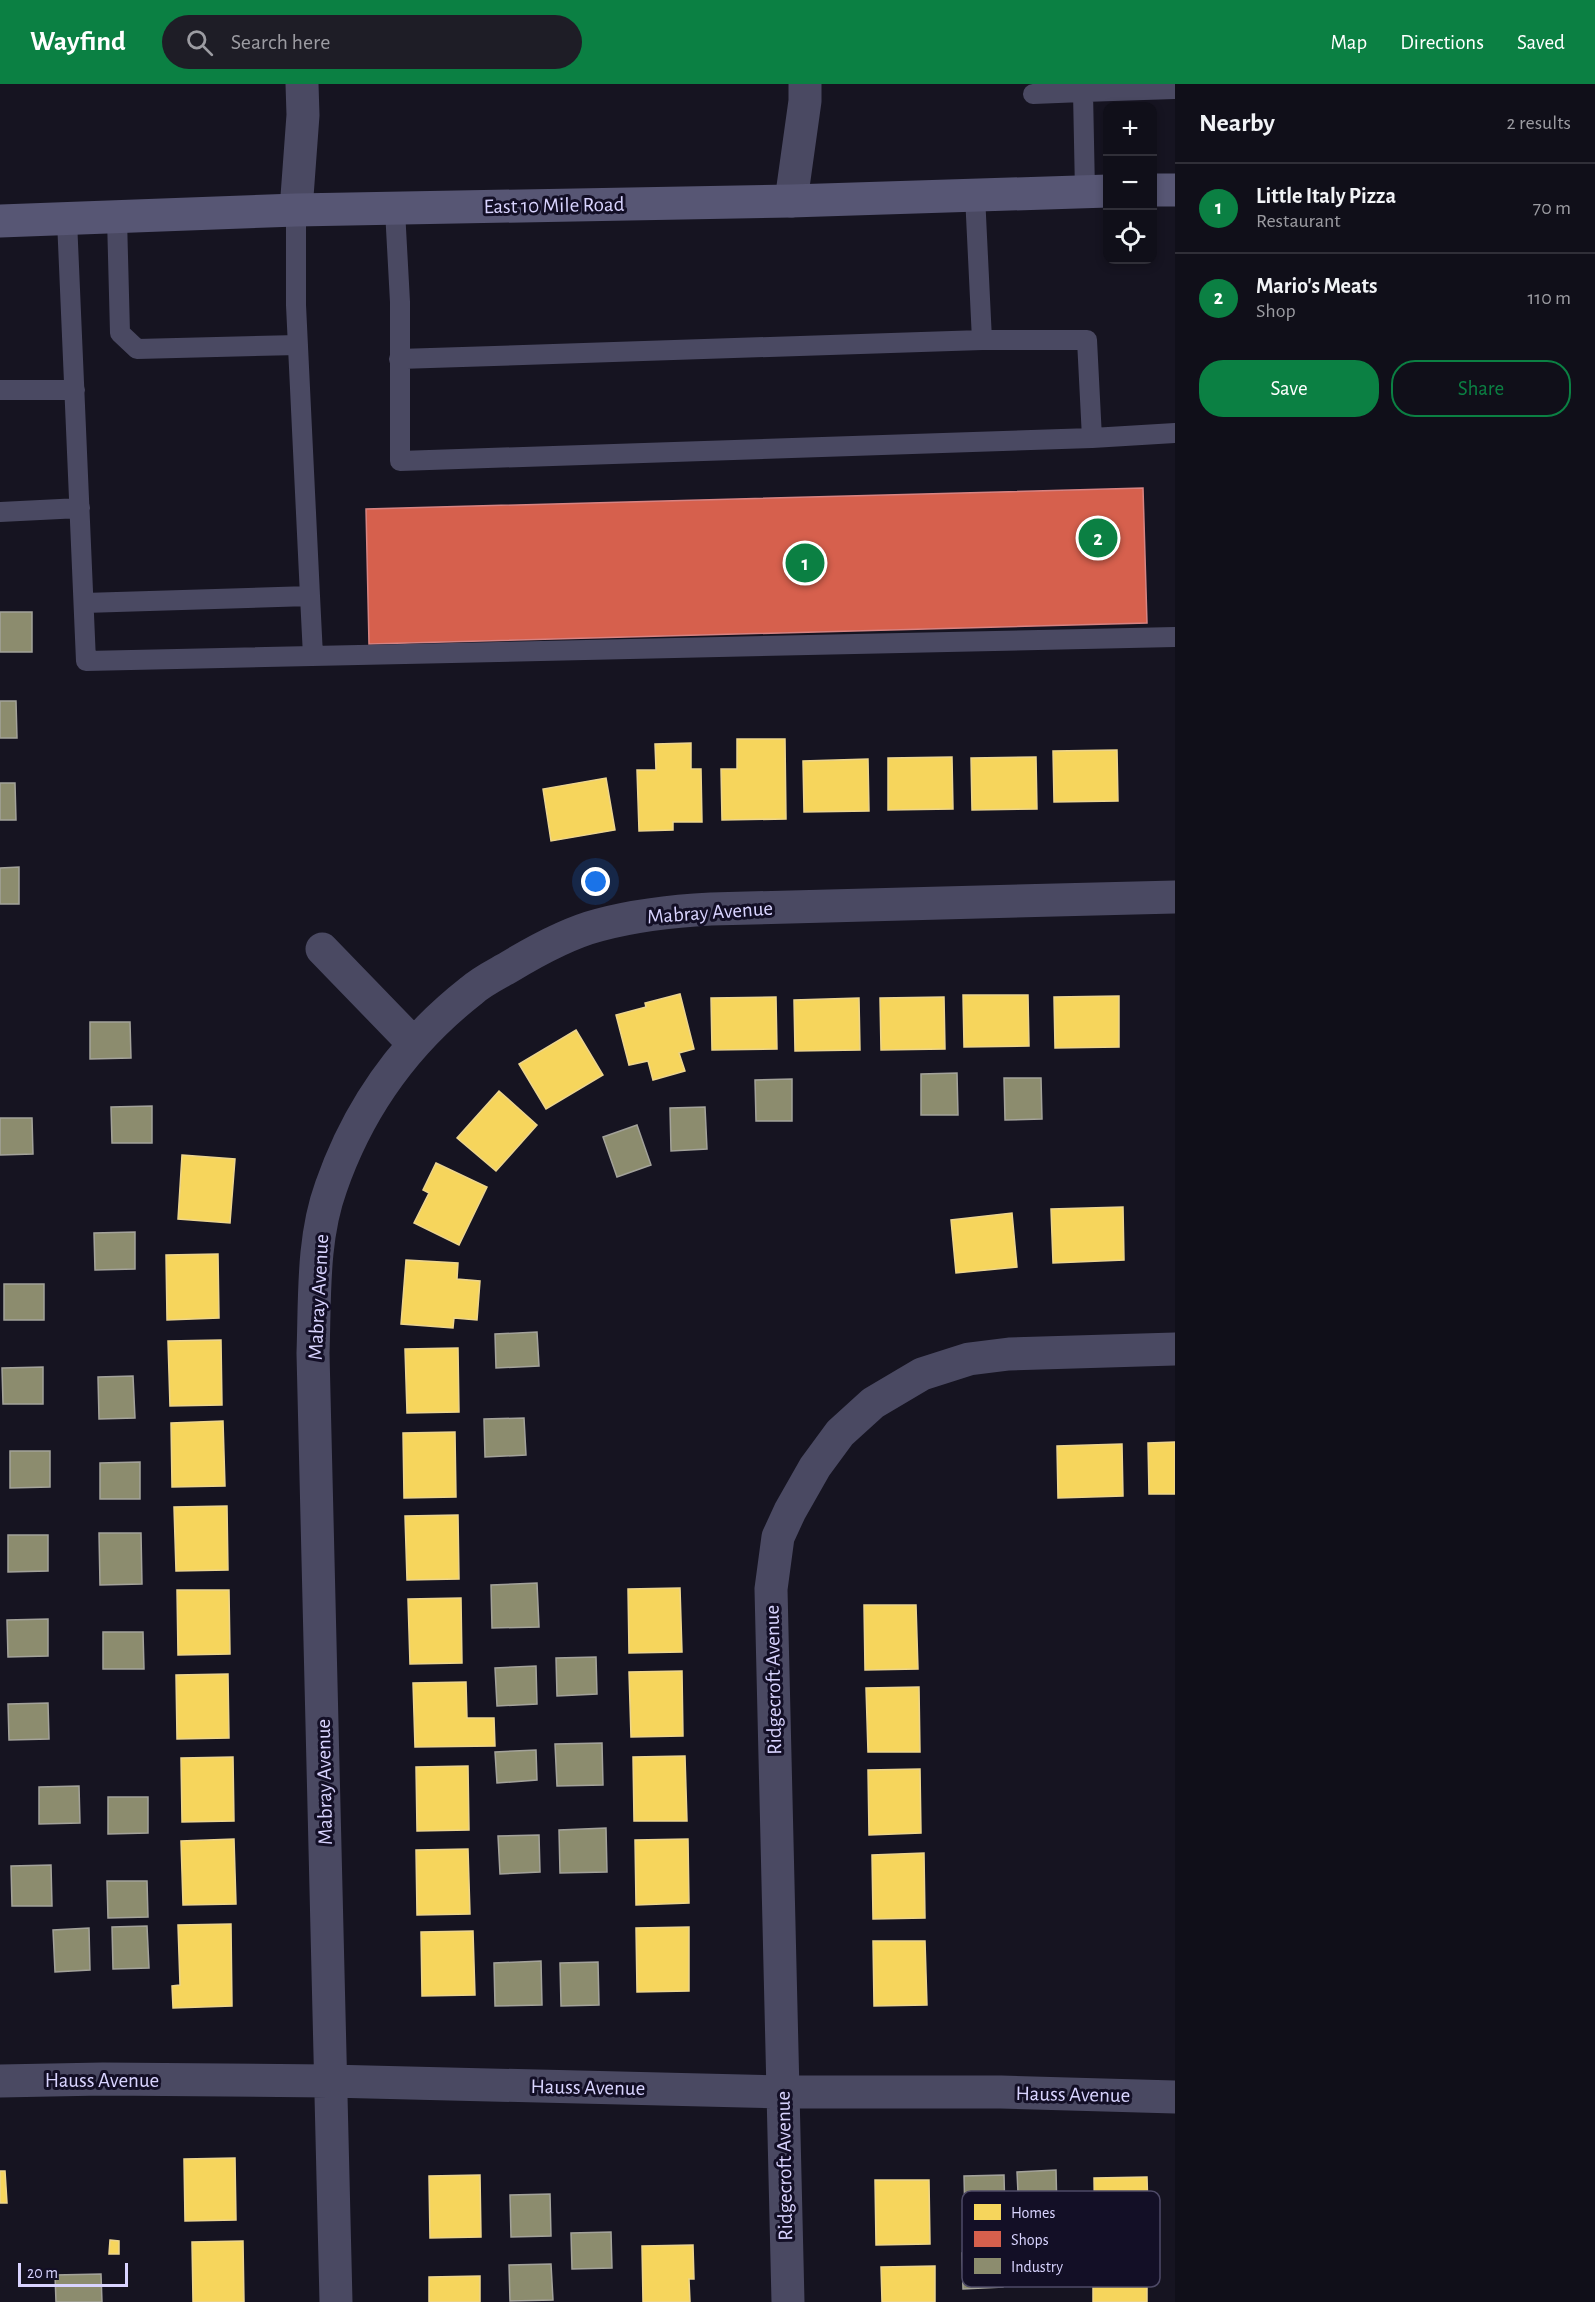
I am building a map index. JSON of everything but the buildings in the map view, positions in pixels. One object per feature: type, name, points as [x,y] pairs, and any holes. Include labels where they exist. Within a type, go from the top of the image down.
[{"type":"main road","points":[[1157,190],[1175,190]]},
{"type":"main road","name":"East 10 Mile Road","points":[[0,221],[296,210],[395,210],[1096,192]]},
{"type":"street","points":[[296,210],[303,115],[302,84]]},
{"type":"street","points":[[791,201],[805,101],[804,84]]},
{"type":"street","name":"Mabray Avenue","points":[[336,2302],[313,1353],[316,1252],[330,1188],[355,1130],[380,1086],[413,1043],[472,990],[536,950],[597,925],[662,912],[1175,897]]},
{"type":"street","points":[[322,949],[413,1043]]},
{"type":"street","name":"Ridgecroft Avenue","points":[[788,2302],[771,1589],[778,1536],[815,1467],[840,1433],[873,1403],[922,1374],[969,1359],[1009,1354],[1175,1349]]},
{"type":"street","name":"Hauss Avenue","points":[[0,2080],[329,2081],[782,2092],[1001,2092],[1175,2097]]},
{"type":"lane","points":[[1033,94],[1175,89]]},
{"type":"lane","points":[[1083,92],[1096,192]]},
{"type":"lane","points":[[975,195],[982,339]]},
{"type":"lane","points":[[296,210],[296,305],[313,656]]},
{"type":"lane","points":[[395,210],[400,302],[400,461],[1092,438],[1175,433]]},
{"type":"lane","points":[[117,218],[120,333],[137,349],[298,345]]},
{"type":"lane","points":[[67,220],[86,661],[1175,637]]},
{"type":"lane","points":[[399,359],[982,339],[1087,339],[1092,438]]},
{"type":"lane","points":[[0,390],[75,390]]},
{"type":"lane","points":[[0,512],[80,508]]},
{"type":"lane","points":[[84,603],[310,596]]},
{"type":"place","name":"Mario's Meats","points":[[1098,538]]},
{"type":"place","name":"Little Italy Pizza","points":[[805,563]]}]
